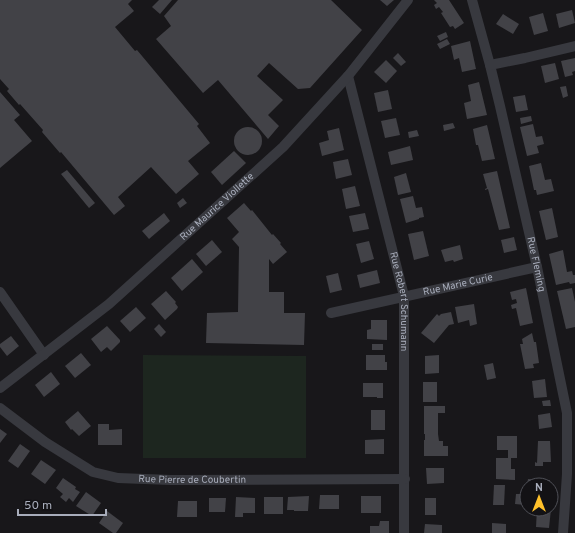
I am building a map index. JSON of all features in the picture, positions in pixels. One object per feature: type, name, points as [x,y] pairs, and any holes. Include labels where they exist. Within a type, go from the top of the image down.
[{"type":"street","name":"Rue Maurice Viollette","points":[[0,388],[109,304],[283,147],[348,76],[408,0]]},
{"type":"street","name":"Rue Fleming","points":[[472,0],[490,65],[571,413],[563,533]]},
{"type":"street","points":[[490,65],[575,46]]},
{"type":"street","name":"Rue Robert Schumann","points":[[348,76],[404,296],[404,533]]},
{"type":"street","name":"Rue Marie Curie","points":[[332,313],[537,267]]},
{"type":"street","points":[[0,292],[44,355]]},
{"type":"street","name":"Rue Pierre de Coubertin","points":[[0,408],[45,442],[93,472],[118,478],[171,480],[405,478]]},
{"type":"shaded area","points":[[143,355],[306,356],[306,458],[143,458]]},
{"type":"building","points":[[0,0],[132,0],[128,4],[134,11],[115,27],[135,51],[137,50],[199,124],[197,126],[210,143],[188,161],[199,174],[176,194],[151,167],[118,197],[125,206],[114,215],[61,152],[60,153],[42,132],[43,130],[7,91],[9,89],[0,79]]},
{"type":"building","points":[[159,0],[172,0],[160,14],[152,7]]},
{"type":"building","points":[[178,0],[331,0],[362,30],[310,88],[298,89],[269,63],[257,76],[283,100],[268,115],[279,126],[268,139],[218,80],[203,93],[156,39],[171,26],[164,16]]},
{"type":"building","points":[[380,0],[394,0],[387,6]]},
{"type":"building","points":[[434,0],[449,0],[464,23],[455,29],[453,26],[450,27],[441,13],[443,12],[439,7],[436,9],[434,5],[437,3]]},
{"type":"building","points":[[572,10],[575,23],[559,28],[556,14]]},
{"type":"building","points":[[543,13],[548,31],[534,35],[529,17]]},
{"type":"building","points":[[503,14],[519,24],[513,34],[496,24]]},
{"type":"building","points":[[446,32],[448,37],[440,41],[437,36]]},
{"type":"building","points":[[447,39],[450,44],[440,49],[437,44]]},
{"type":"building","points":[[470,41],[476,69],[462,72],[459,58],[454,60],[451,46]]},
{"type":"building","points":[[398,53],[406,62],[401,66],[393,58]]},
{"type":"building","points":[[575,58],[575,71],[572,72],[573,75],[565,77],[561,61]]},
{"type":"building","points":[[386,60],[397,71],[386,83],[374,72]]},
{"type":"building","points":[[555,63],[559,79],[545,83],[541,66]]},
{"type":"building","points":[[479,82],[487,115],[467,119],[464,103],[471,101],[468,85]]},
{"type":"building","points":[[566,86],[568,96],[563,98],[560,87]]},
{"type":"building","points":[[388,90],[392,109],[378,112],[374,93]]},
{"type":"building","points":[[0,92],[20,115],[14,120],[32,141],[0,168]]},
{"type":"building","points":[[525,95],[528,110],[516,112],[513,97]]},
{"type":"building","points":[[531,116],[532,121],[521,124],[520,118]]},
{"type":"building","points":[[396,118],[400,135],[385,138],[381,121]]},
{"type":"building","points":[[453,123],[455,128],[444,131],[443,125]]},
{"type":"building","points":[[533,124],[536,137],[542,136],[544,144],[537,146],[539,153],[527,156],[520,127]]},
{"type":"building","points":[[487,125],[495,159],[482,161],[478,145],[476,145],[473,129]]},
{"type":"building","points":[[248,127],[258,131],[262,141],[258,151],[248,155],[238,151],[234,141],[238,131]]},
{"type":"building","points":[[339,128],[344,150],[322,156],[319,143],[329,140],[327,131]]},
{"type":"building","points":[[417,130],[419,136],[409,138],[408,132]]},
{"type":"building","points":[[410,146],[413,160],[391,165],[388,152]]},
{"type":"building","points":[[234,151],[246,163],[222,185],[211,172]]},
{"type":"building","points":[[348,159],[352,175],[336,179],[333,162]]},
{"type":"building","points":[[541,163],[545,180],[551,179],[554,191],[537,195],[536,190],[534,190],[529,166]]},
{"type":"building","points":[[67,170],[95,203],[89,208],[61,174]]},
{"type":"building","points":[[497,171],[510,228],[499,230],[488,189],[485,190],[487,188],[483,174]]},
{"type":"building","points":[[406,173],[411,192],[398,195],[394,177]]},
{"type":"building","points":[[355,186],[360,206],[346,209],[342,189]]},
{"type":"building","points":[[413,196],[416,208],[422,207],[424,217],[406,223],[400,199]]},
{"type":"building","points":[[183,198],[187,203],[180,208],[177,203]]},
{"type":"building","points":[[244,203],[281,243],[280,244],[287,252],[273,264],[269,259],[269,292],[284,292],[284,313],[305,313],[304,345],[206,343],[207,313],[238,312],[239,247],[232,239],[239,232],[227,218]]},
{"type":"building","points":[[552,208],[558,237],[546,240],[539,211]]},
{"type":"building","points":[[164,213],[170,221],[149,239],[142,231]]},
{"type":"building","points":[[365,213],[369,229],[353,232],[349,216]]},
{"type":"building","points":[[423,231],[429,256],[414,260],[408,234]]},
{"type":"building","points":[[514,237],[517,250],[504,253],[501,240]]},
{"type":"building","points":[[212,240],[222,252],[206,266],[196,254]]},
{"type":"building","points":[[369,241],[374,259],[361,263],[356,244]]},
{"type":"building","points":[[460,245],[463,259],[454,262],[453,260],[445,262],[441,250]]},
{"type":"building","points":[[563,250],[567,272],[572,271],[573,275],[575,275],[575,283],[570,284],[569,282],[556,285],[549,254]]},
{"type":"building","points":[[192,259],[203,272],[182,291],[171,278]]},
{"type":"building","points":[[377,270],[380,283],[360,288],[357,275]]},
{"type":"building","points":[[338,273],[342,290],[330,293],[326,276]]},
{"type":"building","points":[[526,288],[533,323],[520,326],[516,308],[512,309],[511,305],[517,303],[516,299],[512,300],[510,292]]},
{"type":"building","points":[[572,288],[575,302],[575,327],[566,329],[557,291]]},
{"type":"building","points":[[166,291],[176,302],[175,303],[178,307],[165,320],[151,304]]},
{"type":"building","points":[[474,304],[477,324],[470,326],[469,320],[458,323],[455,307]]},
{"type":"building","points":[[136,307],[146,318],[130,332],[120,321]]},
{"type":"building","points":[[451,312],[454,324],[449,325],[434,343],[421,333],[437,314],[439,316],[441,314]]},
{"type":"building","points":[[371,320],[387,320],[387,340],[367,339],[367,330],[371,329]]},
{"type":"building","points":[[159,324],[166,332],[161,337],[154,329]]},
{"type":"building","points":[[107,326],[120,340],[120,342],[111,351],[107,347],[101,352],[91,339]]},
{"type":"building","points":[[532,333],[534,342],[536,342],[539,363],[533,364],[534,368],[525,369],[520,344],[523,344],[522,339]]},
{"type":"building","points":[[11,336],[19,346],[7,356],[0,347],[0,344]]},
{"type":"building","points":[[372,344],[383,344],[383,350],[372,350]]},
{"type":"building","points":[[81,353],[91,365],[75,378],[65,366]]},
{"type":"building","points":[[366,355],[385,355],[387,370],[366,370]]},
{"type":"building","points":[[439,355],[439,373],[425,374],[425,356]]},
{"type":"building","points":[[493,363],[496,378],[487,380],[484,365]]},
{"type":"building","points":[[51,372],[60,384],[44,397],[35,385]]},
{"type":"building","points":[[545,379],[547,397],[534,398],[532,381]]},
{"type":"building","points":[[423,382],[437,382],[437,402],[423,402]]},
{"type":"building","points":[[363,383],[383,383],[383,398],[363,397]]},
{"type":"building","points":[[550,400],[551,406],[543,406],[542,401]]},
{"type":"building","points":[[424,406],[445,406],[445,413],[438,413],[438,434],[439,441],[443,441],[443,446],[448,446],[448,456],[424,456]]},
{"type":"building","points":[[371,410],[385,410],[385,430],[371,430]]},
{"type":"building","points":[[78,411],[91,426],[79,436],[72,429],[71,430],[65,422]]},
{"type":"building","points":[[550,413],[552,427],[539,429],[538,415]]},
{"type":"building","points":[[98,424],[109,424],[109,430],[122,429],[122,445],[98,445]]},
{"type":"building","points":[[0,429],[7,434],[0,443]]},
{"type":"building","points":[[497,436],[517,436],[517,458],[511,458],[511,469],[515,469],[515,480],[496,479],[496,458],[508,458],[508,450],[497,450]]},
{"type":"building","points":[[384,439],[384,454],[365,454],[365,440]]},
{"type":"building","points":[[538,441],[550,441],[551,462],[543,462],[543,466],[535,466],[535,462],[537,463]]},
{"type":"building","points":[[20,444],[30,451],[18,468],[8,461]]},
{"type":"building","points":[[41,460],[56,470],[45,484],[31,474]]},
{"type":"building","points":[[426,468],[444,468],[444,483],[427,484]]},
{"type":"building","points":[[63,478],[76,487],[75,489],[80,492],[73,502],[69,498],[66,502],[60,497],[63,494],[56,488]]},
{"type":"building","points":[[494,485],[505,485],[504,505],[493,505]]},
{"type":"building","points":[[86,492],[101,503],[92,516],[76,506]]},
{"type":"building","points":[[516,494],[519,494],[519,504],[515,504]]},
{"type":"building","points":[[320,495],[339,495],[339,509],[319,509]]},
{"type":"building","points":[[309,496],[308,511],[287,510],[288,497]]},
{"type":"building","points":[[361,496],[381,496],[381,513],[361,513]]},
{"type":"building","points":[[236,497],[255,498],[255,513],[243,513],[243,517],[235,517]]},
{"type":"building","points":[[264,497],[283,497],[283,514],[264,514]]},
{"type":"building","points":[[209,498],[226,498],[225,512],[209,512]]},
{"type":"building","points":[[425,498],[436,498],[436,515],[425,515]]},
{"type":"building","points":[[178,501],[197,501],[197,517],[177,517]]},
{"type":"building","points":[[107,511],[123,523],[116,533],[113,533],[99,523]]},
{"type":"building","points":[[537,517],[550,517],[549,528],[536,527]]},
{"type":"building","points":[[380,521],[389,521],[389,533],[370,533],[370,526],[379,526]]},
{"type":"building","points":[[492,523],[506,524],[506,533],[492,533]]},
{"type":"building","points":[[425,524],[442,525],[442,533],[424,533]]}]
